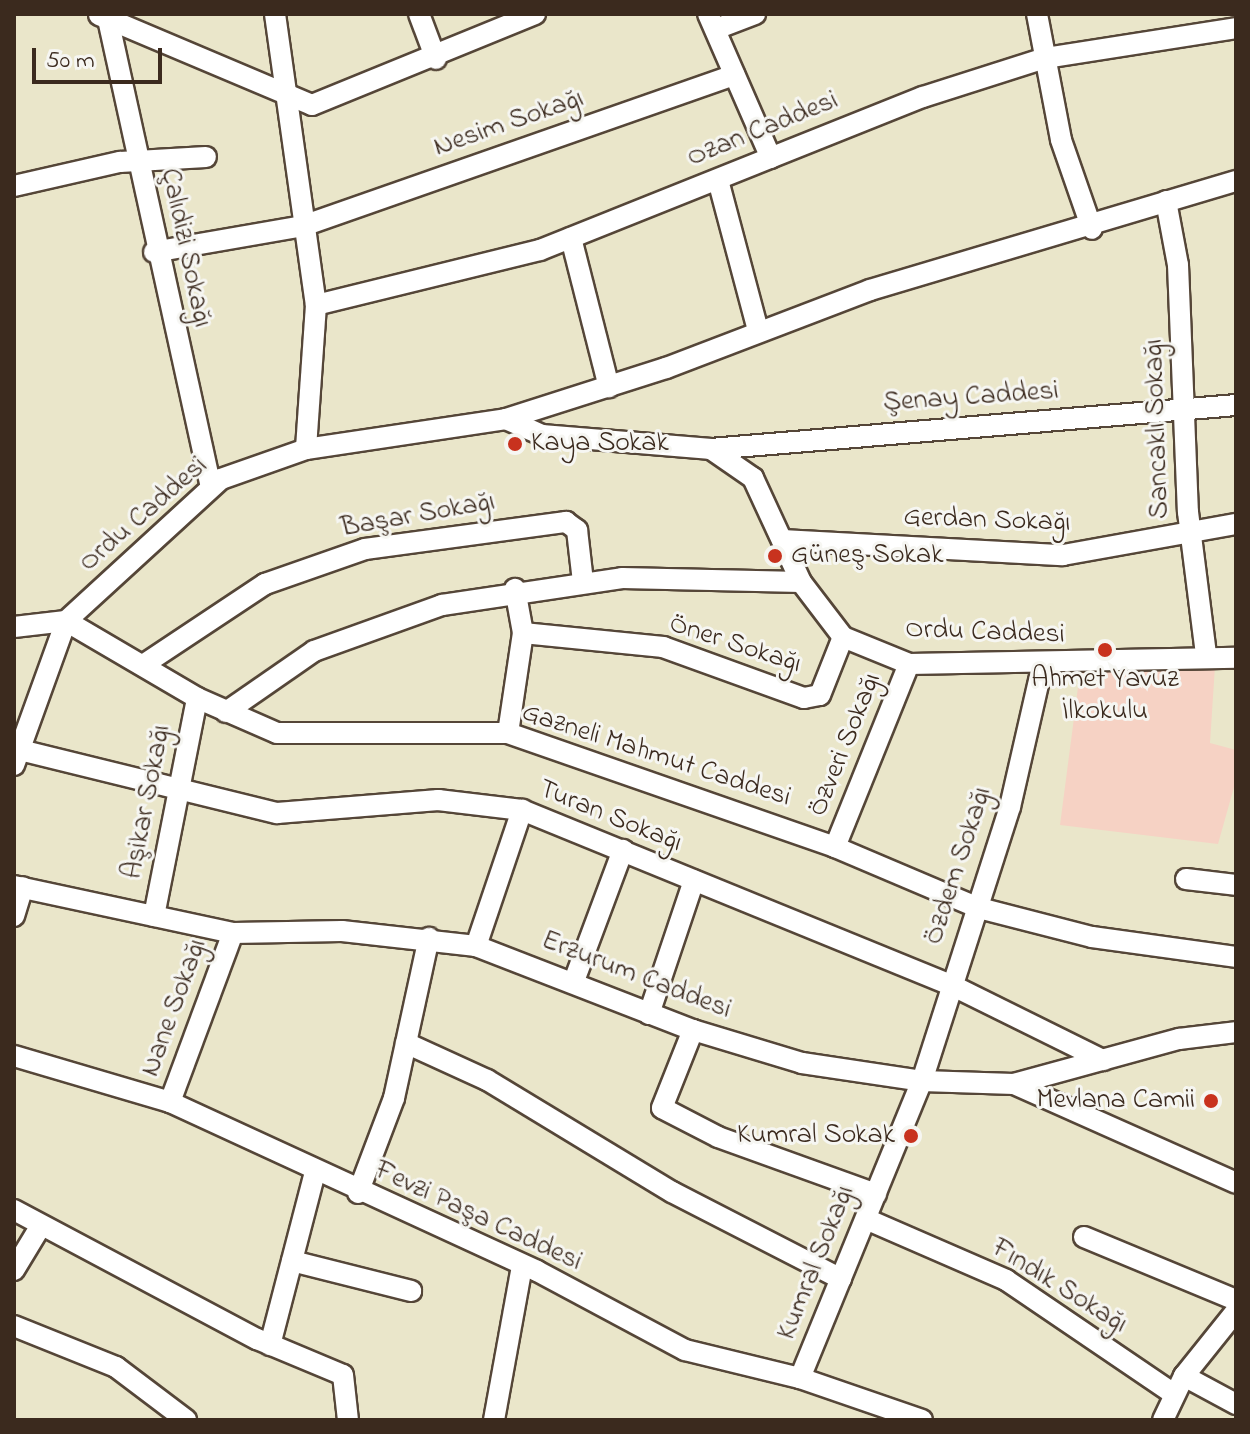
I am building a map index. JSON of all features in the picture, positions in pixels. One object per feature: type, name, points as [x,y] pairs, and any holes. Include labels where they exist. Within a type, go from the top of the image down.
[{"type":"street","points":[[275,14],[316,305],[306,449]]},
{"type":"street","points":[[419,14],[436,59]]},
{"type":"street","points":[[101,16],[285,98],[333,102],[535,14]]},
{"type":"street","points":[[755,14],[712,22],[771,158]]},
{"type":"street","points":[[1037,14],[1061,140],[1092,229]]},
{"type":"street","name":"Çalıdizi Sokağı","points":[[101,16],[138,160],[154,252],[211,487]]},
{"type":"street","name":"Ozan Caddesi","points":[[316,305],[571,238],[771,158],[1045,58],[1236,28]]},
{"type":"street","name":"Nesim Sokağı","points":[[154,252],[303,226],[734,75]]},
{"type":"street","points":[[14,186],[138,160],[206,157]]},
{"type":"street","points":[[718,180],[758,330]]},
{"type":"street","name":"Ordu Caddesi","points":[[66,621],[211,487],[306,449],[506,419],[609,387],[870,290],[1092,229],[1166,201],[1236,181]]},
{"type":"street","name":"Sancaklı Sokağı","points":[[1166,201],[1178,265],[1191,536],[1206,655]]},
{"type":"street","points":[[571,238],[609,387]]},
{"type":"street","name":"Şenay Caddesi","points":[[711,449],[1236,405]]},
{"type":"street","points":[[506,419],[542,435],[711,449],[753,478],[801,582],[843,637]]},
{"type":"street","name":"Başar Sokağı","points":[[146,663],[265,584],[365,549],[566,522],[577,530],[583,582]]},
{"type":"street","name":"Gerdan Sokağı","points":[[782,540],[1063,555],[1191,536],[1236,524]]},
{"type":"street","points":[[226,712],[314,651],[442,605],[515,589],[583,582],[801,582]]},
{"type":"street","points":[[508,733],[523,633],[515,589]]},
{"type":"street","points":[[14,627],[66,621],[17,757]]},
{"type":"street","name":"Gazneli Mahmut Caddesi","points":[[66,621],[146,663],[197,698],[277,733],[508,733],[835,847],[979,908],[1092,937],[1236,957]]},
{"type":"street","name":"Öner Sokağı","points":[[523,633],[663,647],[804,698],[820,695],[843,637]]},
{"type":"street","name":"Ordu Caddesi","points":[[843,637],[909,664],[1042,667],[1206,655],[1236,658]]},
{"type":"street","name":"Özveri Sokağı","points":[[835,847],[909,664]]},
{"type":"street","name":"Özdem Sokağı","points":[[922,1081],[949,984],[979,908],[1042,667]]},
{"type":"street","name":"Aşikar Sokağı","points":[[154,916],[197,698]]},
{"type":"street","name":"Turan Sokağı","points":[[17,757],[180,785],[277,813],[428,800],[522,810],[949,984],[1103,1060]]},
{"type":"street","points":[[476,946],[522,810]]},
{"type":"street","points":[[574,981],[623,850]]},
{"type":"street","points":[[1186,879],[1236,885]]},
{"type":"street","points":[[649,1014],[694,880]]},
{"type":"street","points":[[14,916],[18,886]]},
{"type":"street","name":"Erzurum Caddesi","points":[[18,886],[233,933],[429,938],[476,946],[574,981],[693,1030],[802,1063],[922,1081],[1014,1084],[1103,1060],[1236,1032]]},
{"type":"street","name":"Nane Sokağı","points":[[170,1102],[233,933]]},
{"type":"street","points":[[358,1193],[406,1043],[429,938]]},
{"type":"street","points":[[693,1030],[662,1108],[718,1137],[876,1194]]},
{"type":"street","points":[[406,1043],[487,1080],[672,1192],[841,1279]]},
{"type":"street","name":"Fevzi Paşa Caddesi","points":[[14,1056],[170,1102],[358,1193],[522,1266],[685,1350],[800,1378],[876,1411],[922,1420]]},
{"type":"street","name":"Kumral Sokağı","points":[[800,1378],[922,1081]]},
{"type":"street","points":[[1014,1084],[1236,1183]]},
{"type":"street","points":[[270,1345],[315,1172]]},
{"type":"street","points":[[14,1210],[40,1227],[270,1345],[343,1375],[348,1420]]},
{"type":"street","name":"Fındık Sokağı","points":[[866,1219],[1006,1280],[1179,1385],[1236,1404]]},
{"type":"street","points":[[14,1270],[40,1227]]},
{"type":"street","points":[[1084,1237],[1236,1300]]},
{"type":"street","points":[[292,1261],[411,1291]]},
{"type":"street","points":[[494,1420],[522,1266]]},
{"type":"street","points":[[1163,1420],[1179,1385],[1236,1311]]},
{"type":"street","points":[[14,1326],[116,1367],[186,1420]]},
{"type":"shaded area","points":[[1215,666],[1210,743],[1236,750],[1236,780],[1218,844],[1060,825],[1080,672]]},
{"type":"place","name":"Kaya Sokak","points":[[515,444]]},
{"type":"place","name":"Güneş Sokak","points":[[775,556]]},
{"type":"place","name":"Ahmet Yavuz İlkokulu","points":[[1105,650]]},
{"type":"place","name":"Mevlana Camii","points":[[1211,1101]]},
{"type":"place","name":"Kumral Sokak","points":[[911,1136]]}]
